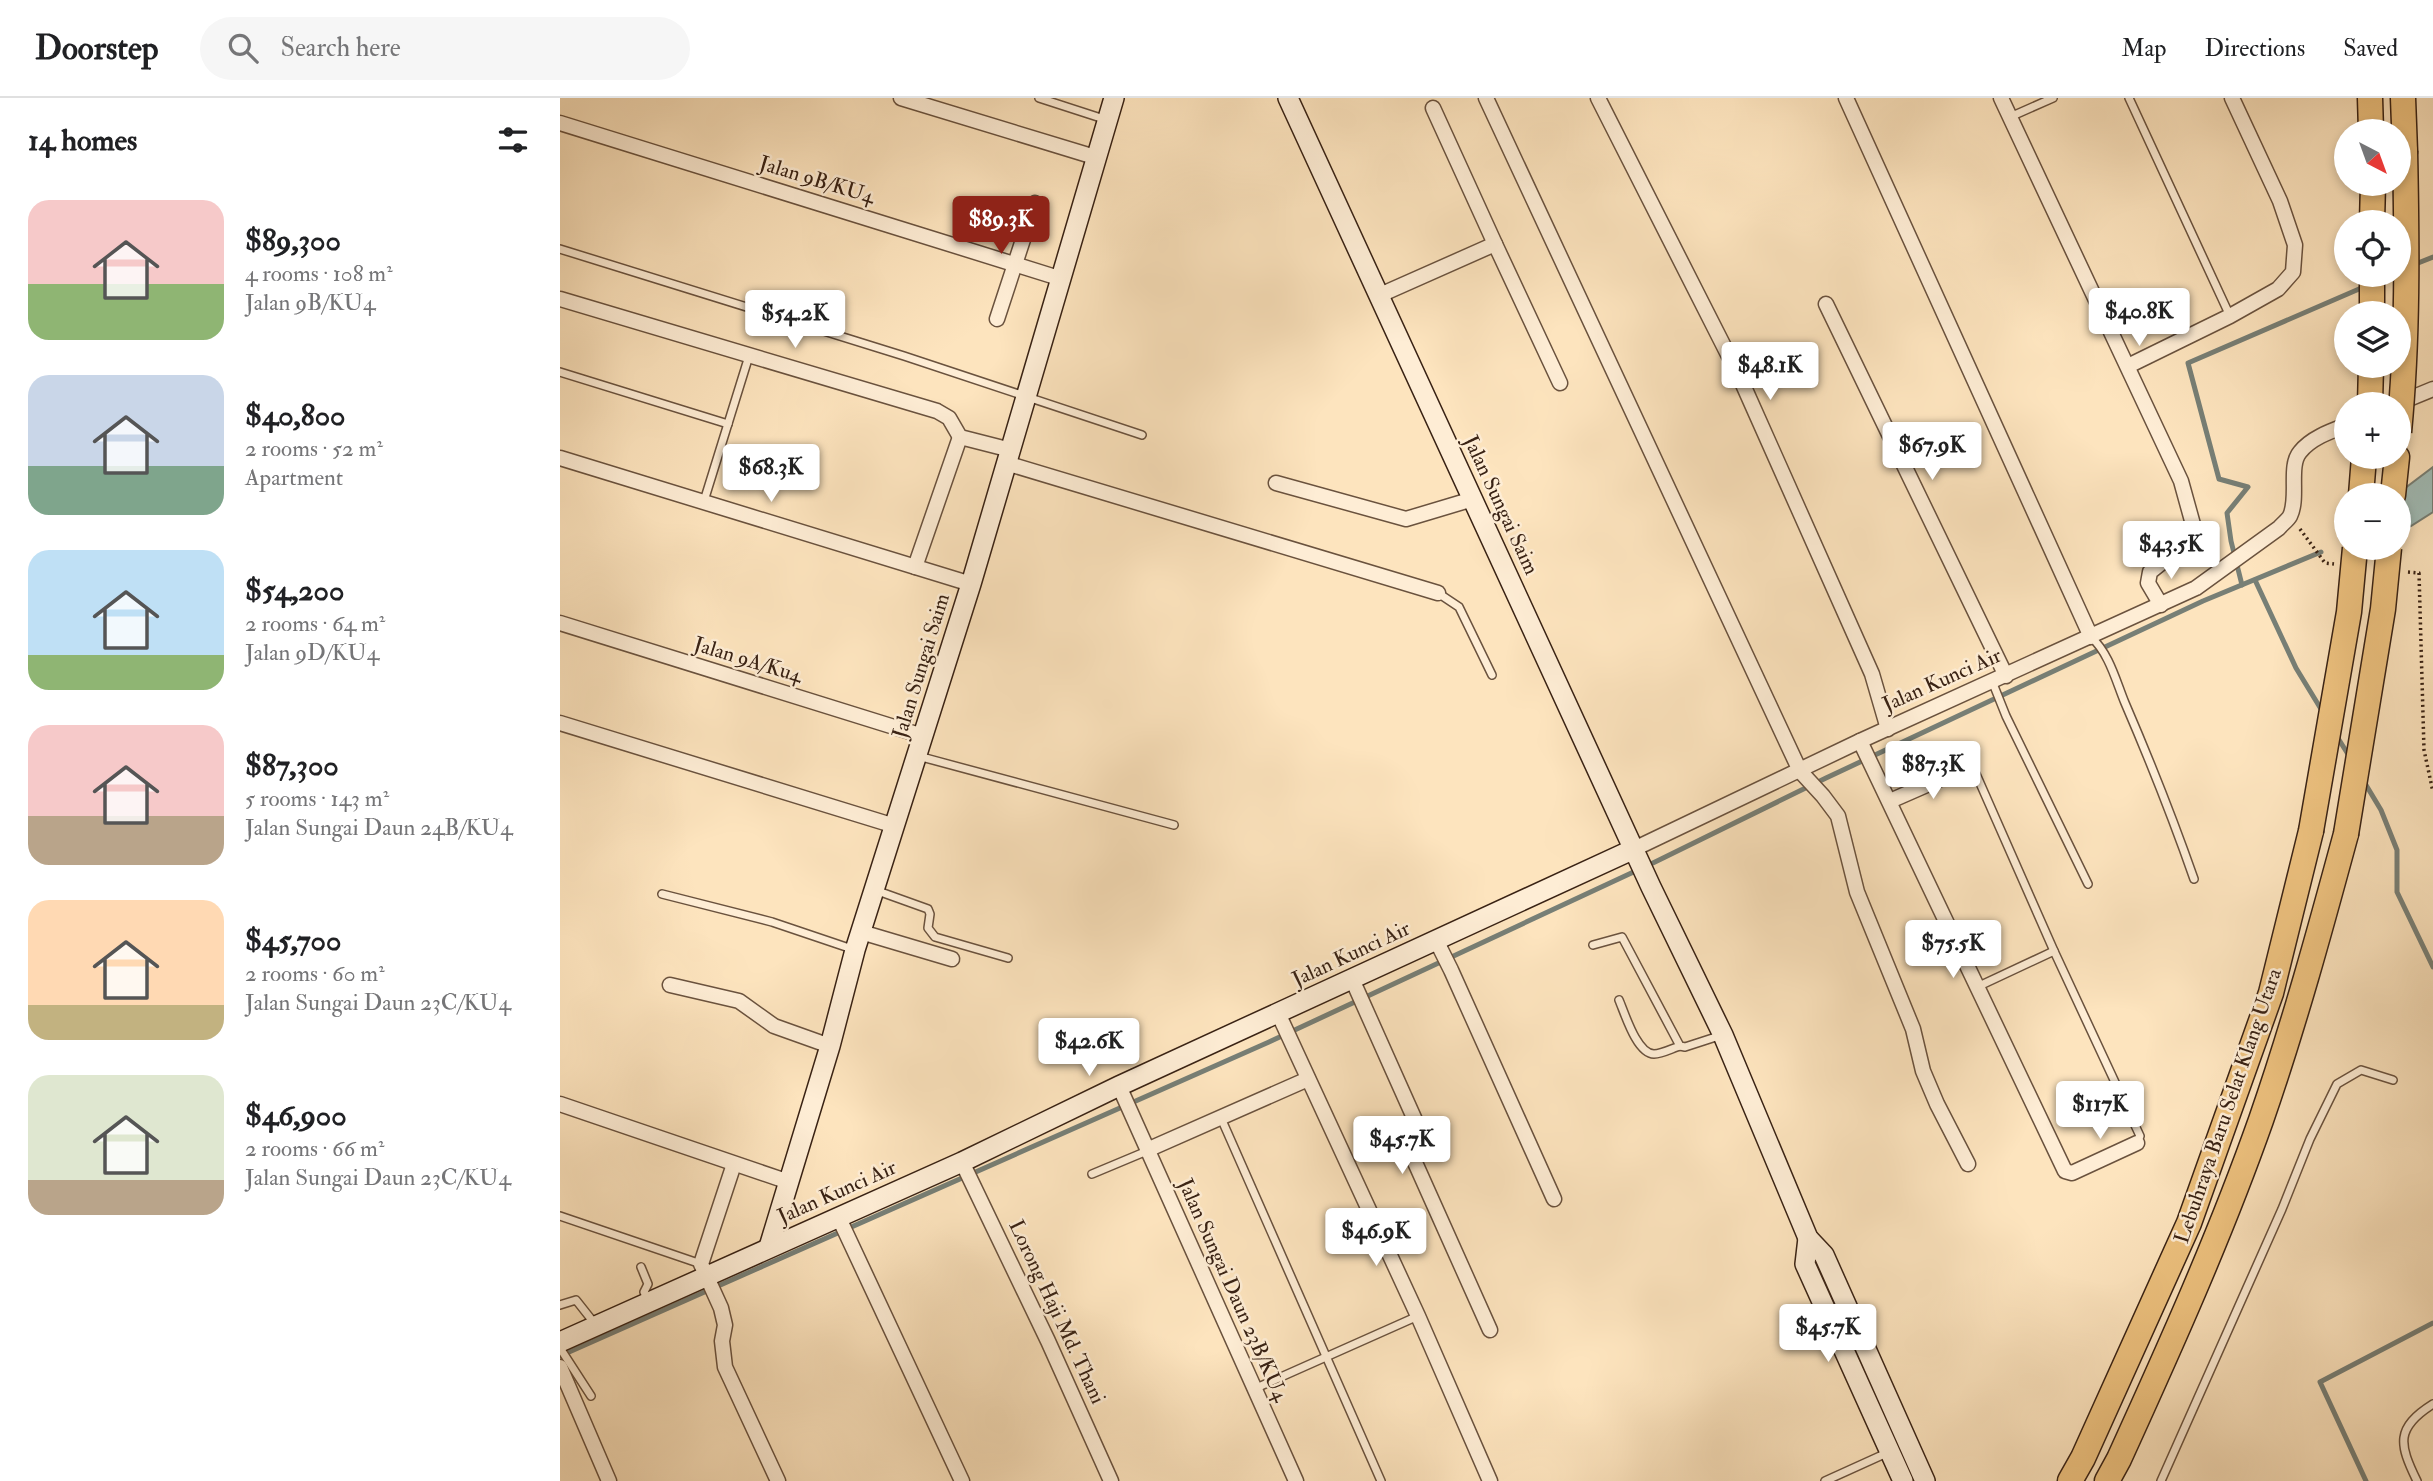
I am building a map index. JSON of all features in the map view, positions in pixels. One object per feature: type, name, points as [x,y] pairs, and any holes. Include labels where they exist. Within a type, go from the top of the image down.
[{"type":"highway","points":[[2370,98],[2371,119]]},
{"type":"highway","points":[[2403,98],[2407,279],[2403,392]]},
{"type":"highway","name":"Lebuhraya Baru Selat Klang Utara","points":[[2070,1481],[2083,1458],[2189,1223],[2271,993],[2311,831],[2349,611],[2347,560]]},
{"type":"highway","name":"Lebuhraya Baru Selat Klang Utara","points":[[2107,1481],[2197,1287],[2261,1121],[2305,988],[2346,834],[2383,610],[2388,560]]},
{"type":"street","points":[[901,98],[1098,158]]},
{"type":"street","name":"Jalan Sungai Saim","points":[[769,1247],[830,1046],[858,941],[971,584],[1114,98]]},
{"type":"street","name":"Jalan Sungai Saim","points":[[1287,98],[1651,887],[1723,1035],[1808,1238]]},
{"type":"street","points":[[1486,98],[1804,776],[1838,816],[1857,892],[1913,1029],[1923,1071],[1968,1164]]},
{"type":"street","points":[[1598,98],[1741,380],[1872,674],[1888,729]]},
{"type":"street","points":[[1846,98],[2095,641]]},
{"type":"street","points":[[2001,98],[2181,481],[2194,528],[2190,540],[2150,572],[2148,583],[2161,605]]},
{"type":"street","points":[[2128,366],[2278,289],[2293,272],[2295,245],[2280,201],[2232,98]]},
{"type":"street","points":[[1433,108],[1560,383]]},
{"type":"street","name":"Jalan 9B/KU4","points":[[560,123],[1062,279]]},
{"type":"street","points":[[998,319],[1035,203]]},
{"type":"street","points":[[1380,295],[1495,244]]},
{"type":"street","points":[[560,299],[937,411],[949,418],[960,437],[1008,456],[1438,593]]},
{"type":"street","points":[[1826,304],[1998,683]]},
{"type":"street","points":[[2411,398],[2433,389]]},
{"type":"street","name":"Jalan Kunci Air","points":[[560,1342],[706,1273],[840,1219],[963,1165],[1280,1019],[1358,992],[1439,946],[1804,776],[1863,747],[1888,729],[2095,641],[2196,588],[2290,516],[2296,458],[2321,435],[2334,430]]},
{"type":"street","points":[[915,567],[960,437]]},
{"type":"street","points":[[560,458],[971,584]]},
{"type":"street","points":[[1276,483],[1406,519],[1473,499]]},
{"type":"street","name":"Jalan 9A/Ku4","points":[[560,623],[923,736]]},
{"type":"street","points":[[560,723],[895,826]]},
{"type":"street","points":[[1863,747],[2064,1171],[2072,1173],[2137,1143]]},
{"type":"street","points":[[1889,801],[1963,769]]},
{"type":"street","points":[[858,941],[952,959]]},
{"type":"street","points":[[1439,946],[1554,1199]]},
{"type":"street","points":[[670,985],[739,1001],[774,1026],[830,1046]]},
{"type":"street","points":[[1358,992],[1415,1120],[1416,1129],[1409,1149],[1490,1330]]},
{"type":"street","points":[[1280,1019],[1418,1316],[1490,1481]]},
{"type":"street","points":[[1147,1150],[1308,1079]]},
{"type":"street","name":"Jalan Sungai Daun 23B/KU4","points":[[1122,1092],[1296,1481]]},
{"type":"street","points":[[560,1104],[789,1182]]},
{"type":"street","points":[[734,1164],[706,1273],[724,1325],[722,1341],[725,1367],[778,1481]]},
{"type":"street","name":"Lorong Haji Md. Thani","points":[[963,1165],[1048,1341],[1111,1481]]},
{"type":"street","points":[[840,1219],[962,1481]]},
{"type":"street","points":[[1808,1238],[1824,1255],[1884,1384],[1925,1481]]},
{"type":"street","points":[[1808,1238],[1804,1264],[1903,1481]]},
{"type":"street","points":[[564,1365],[609,1481]]},
{"type":"lane","points":[[1039,98],[1108,121]]},
{"type":"lane","points":[[2010,117],[2053,98]]},
{"type":"lane","points":[[2129,98],[2230,316]]},
{"type":"lane","points":[[560,249],[1027,396],[1142,435]]},
{"type":"lane","points":[[704,502],[749,355]]},
{"type":"lane","points":[[560,372],[728,424]]},
{"type":"lane","points":[[1438,593],[1459,607],[1492,675]]},
{"type":"lane","points":[[2095,641],[2111,670],[2161,787],[2194,878]]},
{"type":"lane","points":[[1998,683],[2006,716],[2088,884]]},
{"type":"lane","points":[[917,756],[1174,825]]},
{"type":"lane","points":[[1963,769],[1970,769],[1976,774],[2140,1136],[2137,1143]]},
{"type":"lane","points":[[875,890],[928,909],[928,928],[935,937],[1008,958]]},
{"type":"lane","points":[[662,894],[858,941]]},
{"type":"lane","points":[[1593,945],[1622,937],[1681,1046]]},
{"type":"lane","points":[[1976,987],[2054,951]]},
{"type":"lane","points":[[1619,1000],[1638,1044],[1645,1052],[1655,1054],[1723,1035]]},
{"type":"lane","points":[[2161,1481],[2282,1209],[2310,1139],[2337,1084],[2361,1070],[2393,1080]]},
{"type":"lane","points":[[1221,1118],[1381,1481]]},
{"type":"lane","points":[[1092,1174],[1147,1150]]},
{"type":"lane","points":[[560,1216],[706,1273]]},
{"type":"lane","points":[[641,1267],[648,1284],[643,1292],[648,1302]]},
{"type":"lane","points":[[560,1305],[576,1300],[596,1326]]},
{"type":"lane","points":[[1254,1389],[1418,1316]]},
{"type":"lane","points":[[560,1348],[564,1365],[591,1396]]},
{"type":"lane","points":[[2417,1481],[2406,1458],[2403,1436],[2415,1416],[2433,1404]]},
{"type":"lane","points":[[1825,1481],[1890,1452]]},
{"type":"path","points":[[2307,539],[2325,564],[2336,560]]},
{"type":"path","points":[[2406,572],[2419,573],[2424,750],[2433,792]]},
{"type":"water","points":[[2433,467],[2433,512],[2411,526],[2411,484]]},
{"type":"waterway","points":[[2413,265],[2433,257]]},
{"type":"waterway","points":[[2242,585],[2227,513],[2248,487],[2219,479],[2188,363],[2364,287]]},
{"type":"waterway","points":[[560,1356],[1269,1042],[2203,601],[2321,552]]},
{"type":"waterway","points":[[2255,580],[2296,668],[2324,714]]},
{"type":"waterway","points":[[2336,735],[2351,759]]},
{"type":"waterway","points":[[2363,780],[2381,810],[2397,850],[2397,892],[2433,967]]},
{"type":"waterway","points":[[2366,1481],[2320,1382],[2433,1323]]}]
